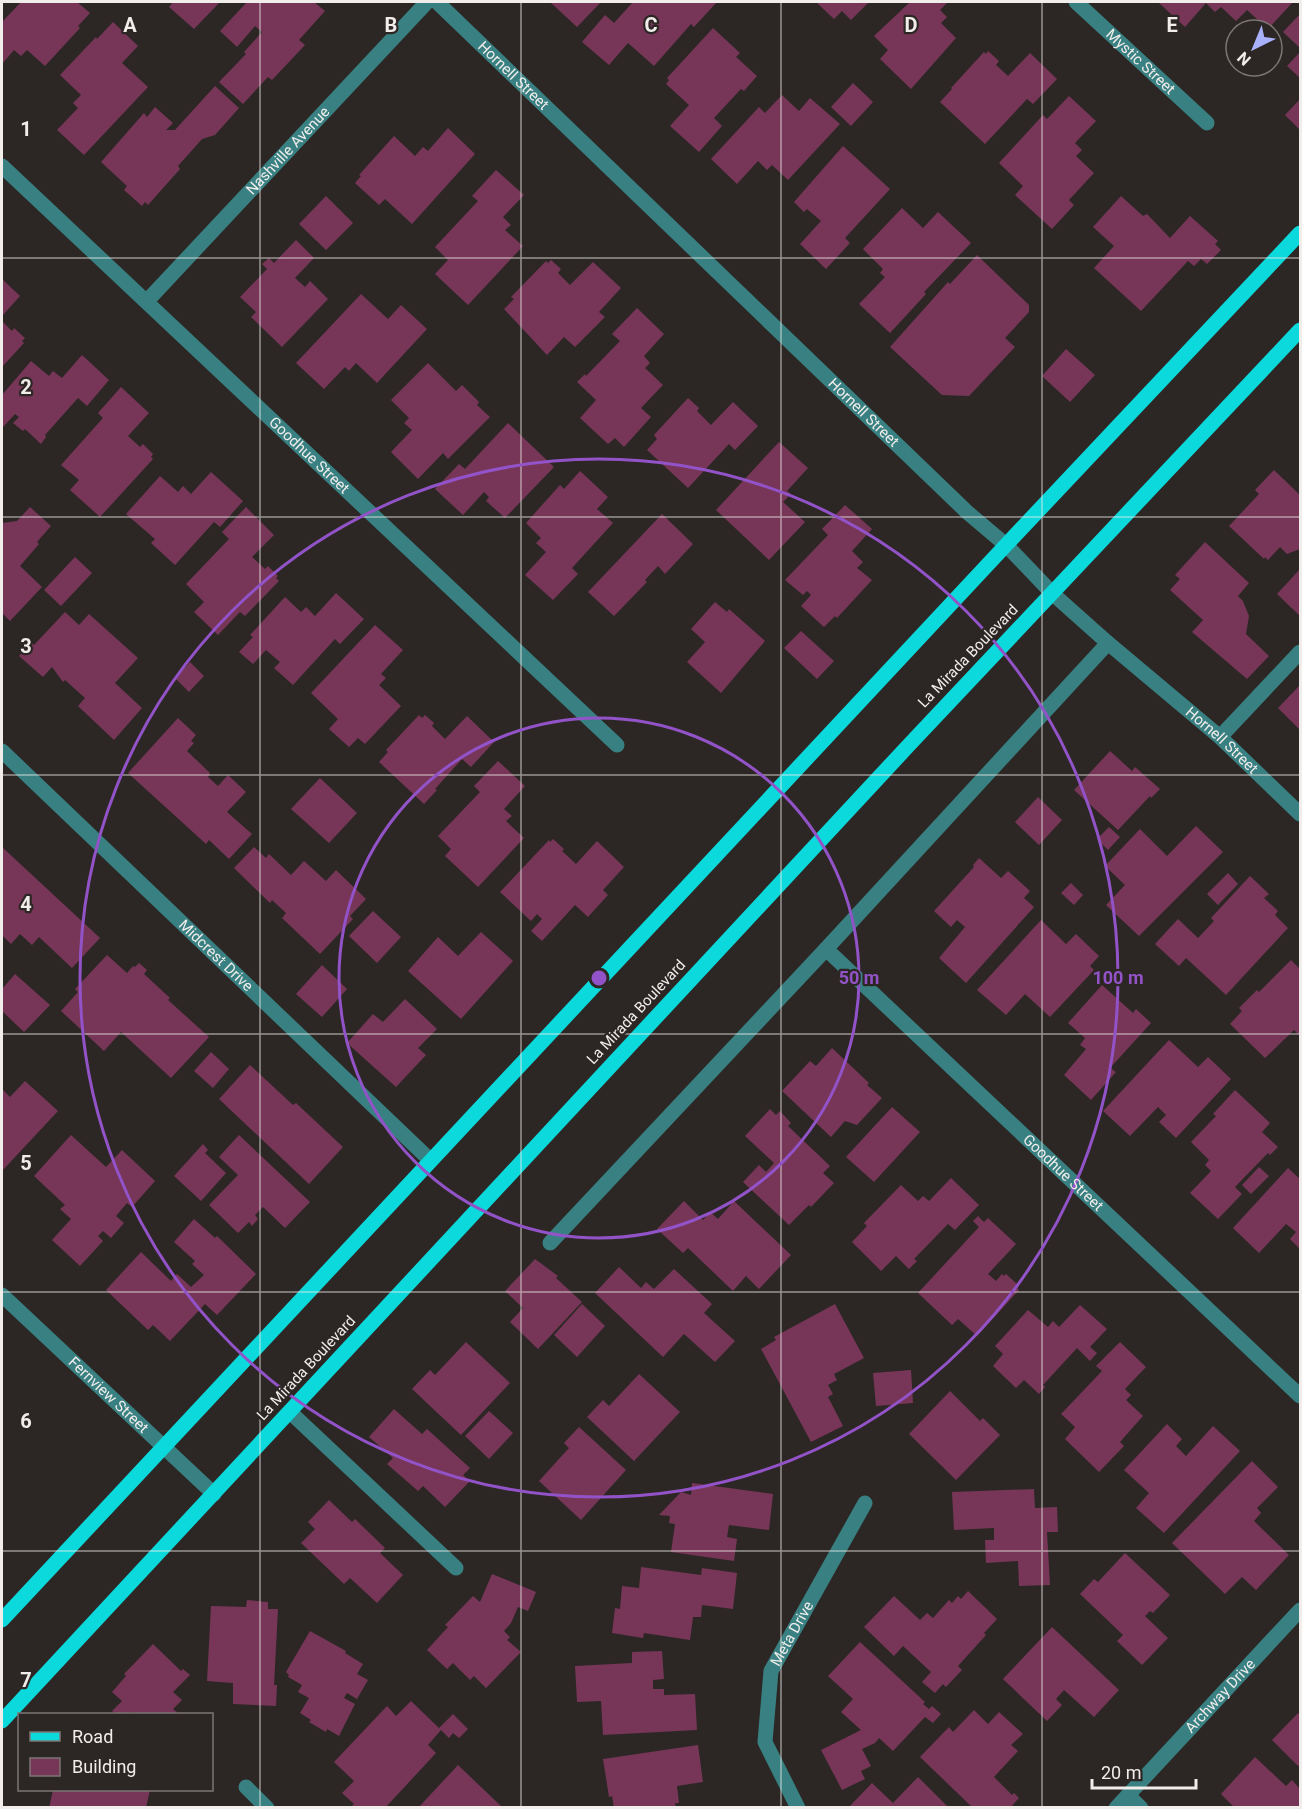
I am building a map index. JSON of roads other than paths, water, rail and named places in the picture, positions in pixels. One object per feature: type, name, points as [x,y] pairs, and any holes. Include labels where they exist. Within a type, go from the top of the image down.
[{"type":"main road","points":[[2,1620],[430,1160],[965,591],[1006,544],[1300,233]]},
{"type":"main road","name":"La Mirada Boulevard","points":[[2,1720],[908,746],[1300,330]]},
{"type":"street","name":"Nashville Avenue","points":[[147,301],[427,2]]},
{"type":"street","name":"Hornell Street","points":[[437,2],[968,512],[1006,544],[1053,594],[1220,737],[1300,814]]},
{"type":"street","name":"Mystic Street","points":[[1076,2],[1207,123]]},
{"type":"street","name":"Goodhue Street","points":[[2,166],[617,745]]},
{"type":"street","points":[[550,1243],[826,949],[1108,643]]},
{"type":"street","points":[[1220,737],[1300,652]]},
{"type":"street","name":"Midcrest Drive","points":[[2,751],[430,1160]]},
{"type":"street","name":"Goodhue Street","points":[[826,949],[1300,1396]]},
{"type":"street","name":"Fernview Street","points":[[2,1295],[214,1494]]},
{"type":"street","points":[[290,1412],[456,1568]]},
{"type":"street","name":"Meta Drive","points":[[798,1808],[765,1742],[771,1671],[865,1503]]},
{"type":"street","name":"Archway Drive","points":[[1116,1808],[1300,1610]]},
{"type":"street","points":[[246,1787],[267,1808]]},
{"type":"street","points":[[1128,1795],[1141,1808]]}]
